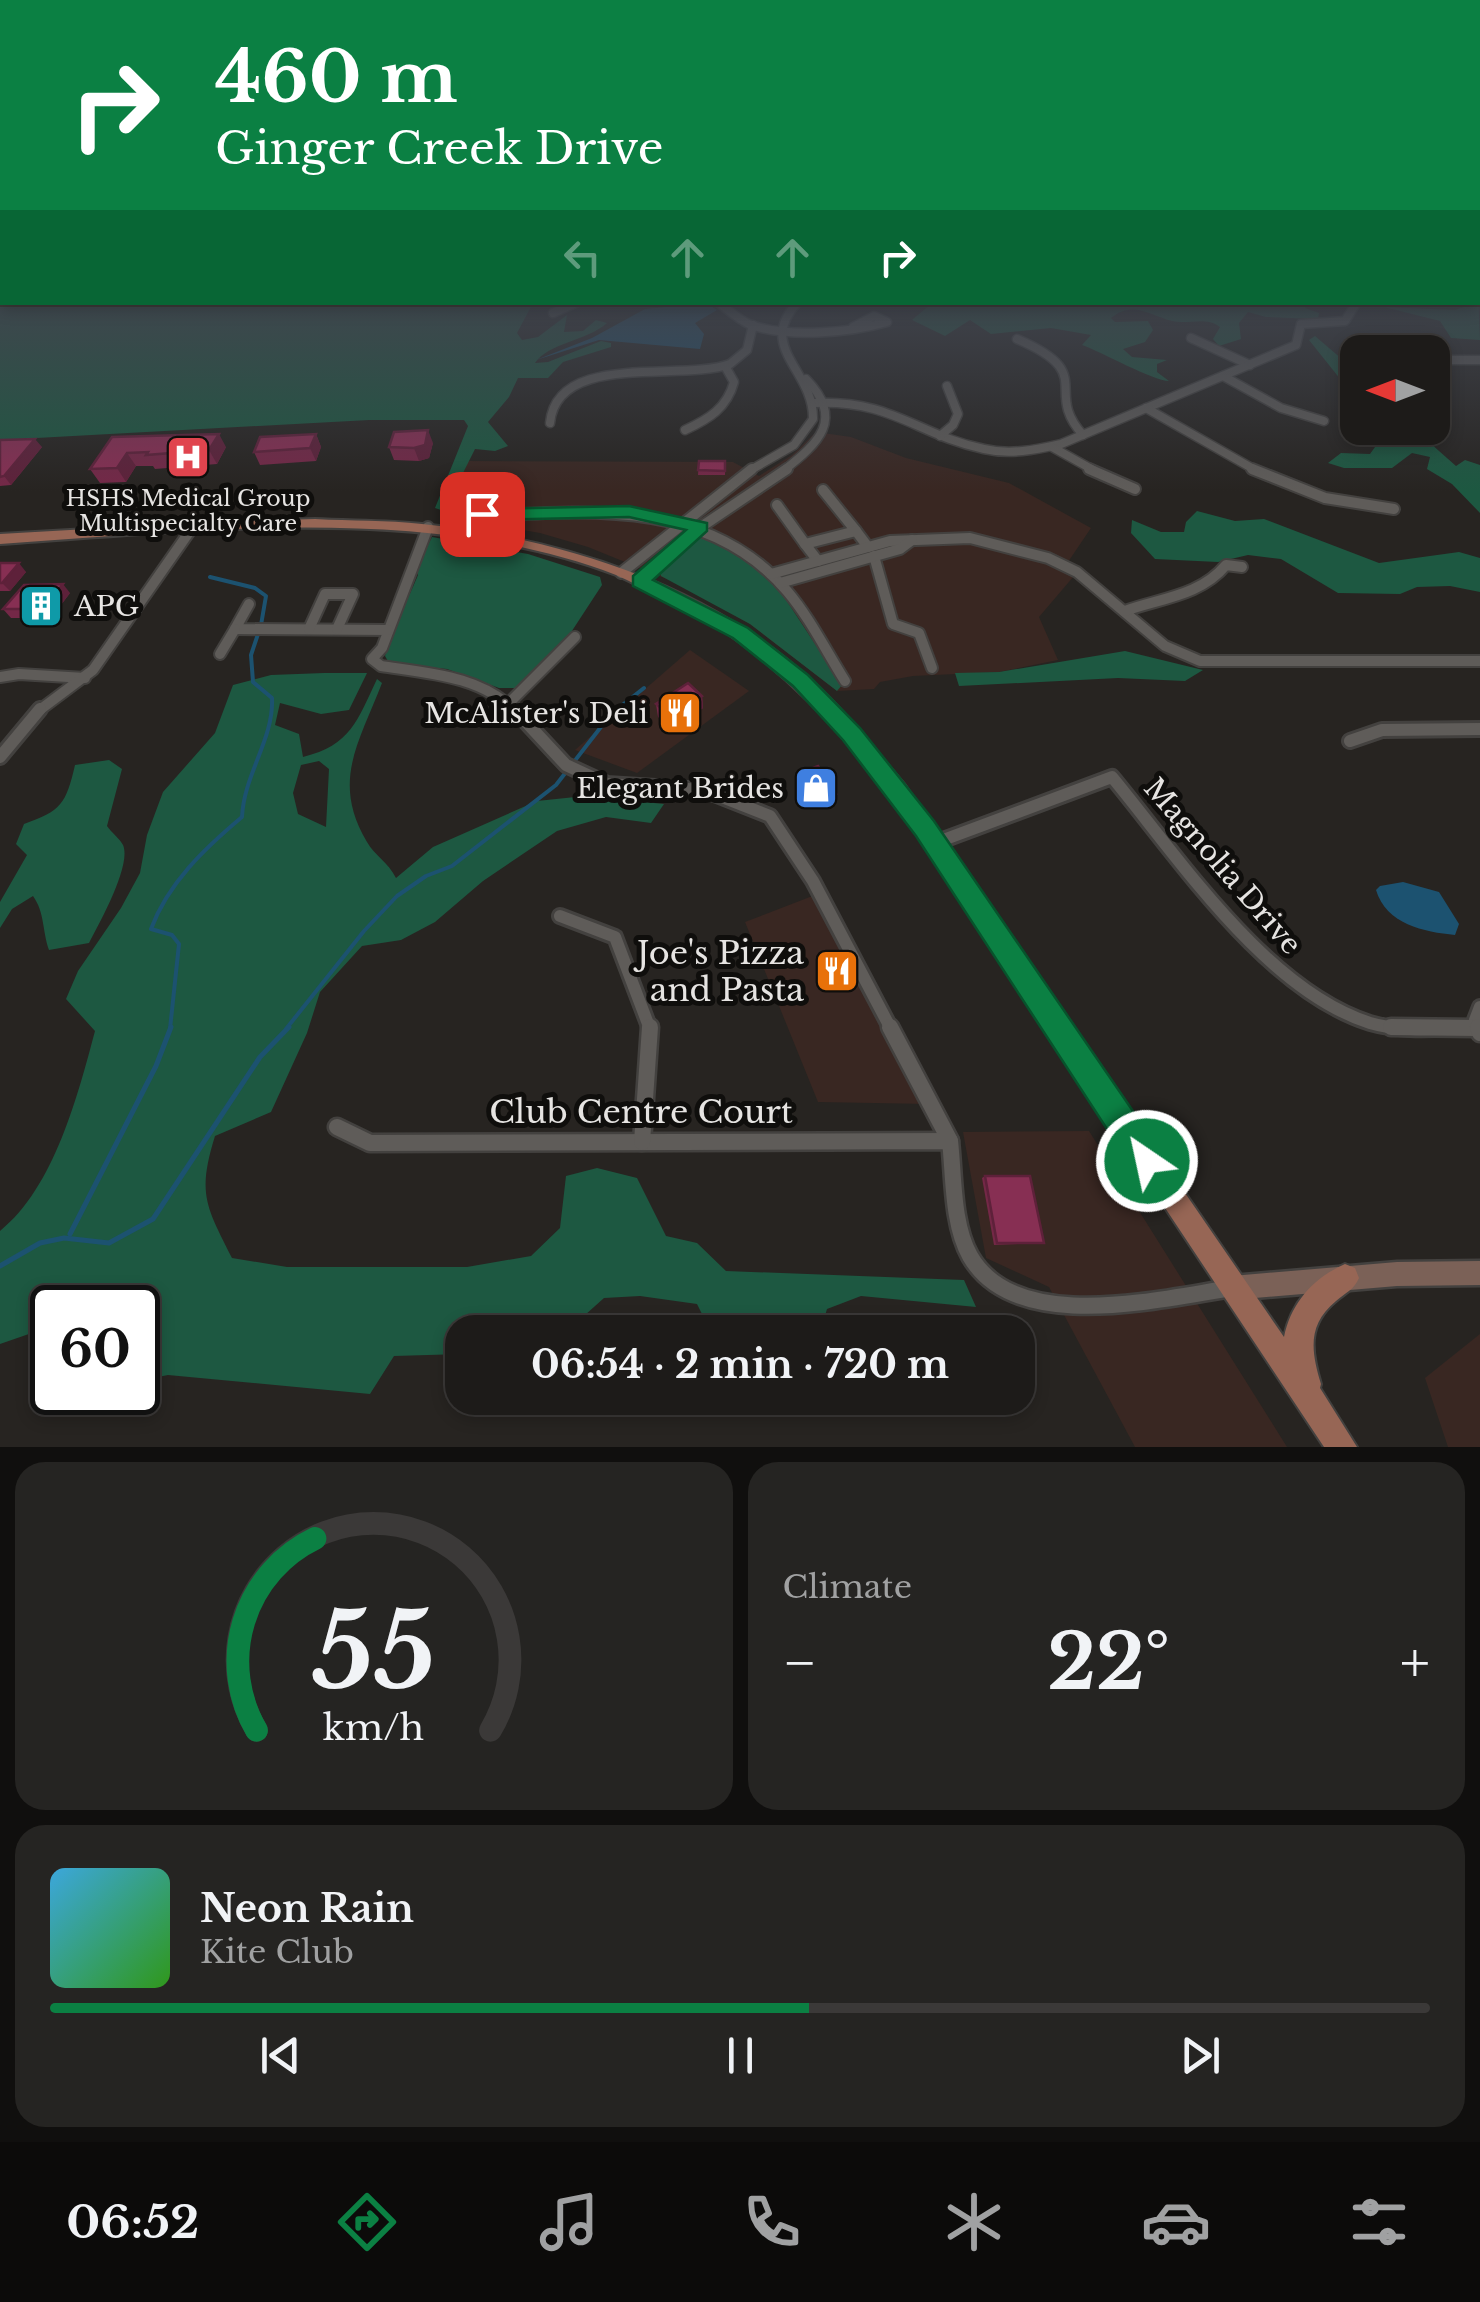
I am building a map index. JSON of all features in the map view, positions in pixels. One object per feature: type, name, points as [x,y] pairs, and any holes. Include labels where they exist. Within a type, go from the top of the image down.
[{"type":"main road","points":[[0,539],[350,521],[428,527],[548,548],[630,577],[740,633],[801,681],[852,734],[934,843],[1342,1447]]},
{"type":"main road","points":[[1315,1408],[1301,1367],[1299,1330],[1313,1298],[1345,1278]]},
{"type":"street","points":[[550,423],[548,414],[554,403],[589,381],[642,370],[724,366],[741,356]]},
{"type":"street","points":[[630,577],[686,522],[750,470],[796,443],[809,429],[813,403],[788,356]]},
{"type":"street","points":[[1051,356],[1065,370],[1069,382],[1064,408],[1072,425],[1083,435]]},
{"type":"street","points":[[1231,356],[1250,364]]},
{"type":"street","points":[[813,403],[876,407],[940,436],[998,450],[1052,446],[1272,356]]},
{"type":"street","points":[[1450,360],[1480,360]]},
{"type":"street","points":[[684,430],[712,416],[730,398],[734,382],[724,366]]},
{"type":"street","points":[[630,577],[759,489],[789,466],[824,430],[828,414],[825,402],[796,369]]},
{"type":"street","points":[[1223,376],[1280,408],[1324,421]]},
{"type":"street","points":[[940,436],[953,425],[958,414],[947,386]]},
{"type":"street","points":[[1146,408],[1274,482],[1330,501],[1394,509]]},
{"type":"street","points":[[1052,446],[1073,462],[1135,489]]},
{"type":"street","points":[[773,458],[789,466]]},
{"type":"street","points":[[742,480],[759,489]]},
{"type":"street","points":[[823,490],[871,551],[893,624],[920,633],[932,668]]},
{"type":"street","points":[[777,506],[818,561]]},
{"type":"street","points":[[484,508],[482,514],[486,516],[606,510],[654,514],[700,527],[734,544],[771,574],[845,681]]},
{"type":"street","points":[[428,527],[382,648],[372,660],[381,666],[450,676],[500,695],[566,765],[606,784],[724,794],[770,816],[794,847],[895,1030],[950,1141],[969,1254],[991,1286],[1023,1302],[1057,1304],[1132,1302],[1345,1278],[1480,1273]]},
{"type":"street","points":[[0,757],[37,712],[85,678],[192,528]]},
{"type":"street","points":[[806,544],[856,531]]},
{"type":"street","points":[[771,574],[854,554],[900,549],[912,540],[956,536],[1048,558],[1091,580],[1166,646],[1212,663],[1480,661]]},
{"type":"street","points":[[833,537],[854,554]]},
{"type":"street","points":[[780,584],[854,554]]},
{"type":"street","points":[[1126,611],[1205,586],[1218,578],[1226,565],[1242,567]]},
{"type":"street","points":[[309,630],[326,594],[353,594],[337,630]]},
{"type":"street","points":[[220,654],[248,604]]},
{"type":"street","points":[[234,629],[388,630]]},
{"type":"street","points":[[509,703],[575,637]]},
{"type":"street","points":[[0,677],[19,674],[85,678]]},
{"type":"street","points":[[1350,741],[1395,729],[1480,729]]},
{"type":"street","name":"Magnolia Drive","points":[[934,843],[1112,777],[1270,960],[1313,998],[1370,1024],[1479,1030]]},
{"type":"street","points":[[560,916],[615,937],[647,1014],[642,1142]]},
{"type":"street","points":[[1479,1030],[1475,1013],[1480,1006]]},
{"type":"street","name":"Club Centre Court","points":[[337,1128],[370,1143],[950,1141]]},
{"type":"shaded area","points":[[816,432],[851,437],[906,458],[1009,483],[1091,528],[1068,562],[1074,576],[1039,617],[1058,660],[999,672],[913,676],[880,682],[874,689],[837,691],[750,624],[679,584],[588,547],[540,533],[442,516],[466,461],[733,462],[759,476],[792,455]]},
{"type":"shaded area","points":[[690,650],[749,691],[637,773],[575,750]]},
{"type":"shaded area","points":[[815,895],[928,1104],[818,1102],[745,922]]},
{"type":"shaded area","points":[[1089,1131],[1287,1447],[1135,1447],[1049,1287],[986,1258],[963,1132]]},
{"type":"shaded area","points":[[1480,1334],[1480,1447],[1448,1447],[1425,1378]]},
{"type":"green space","points":[[0,356],[542,356],[535,363],[584,356],[563,362],[548,378],[518,378],[509,397],[488,422],[508,446],[495,451],[475,449],[444,511],[435,508],[468,426],[464,420],[369,420],[0,440]]},
{"type":"green space","points":[[1105,356],[1167,360],[1157,364],[1157,372],[1169,381]]},
{"type":"green space","points":[[1321,356],[1340,357],[1340,379]]},
{"type":"green space","points":[[1376,445],[1432,445],[1456,466],[1465,460],[1480,465],[1480,513],[1452,484],[1427,469],[1430,457],[1412,453],[1392,468],[1344,468],[1328,463],[1341,453],[1370,454]]},
{"type":"green space","points":[[1197,511],[1235,521],[1264,519],[1379,563],[1459,552],[1480,558],[1480,592],[1450,586],[1417,587],[1400,594],[1338,593],[1281,559],[1248,555],[1218,562],[1155,559],[1131,533],[1132,520],[1161,532],[1184,532],[1186,522]]},
{"type":"green space","points":[[703,533],[745,555],[779,589],[842,685],[837,691],[750,624],[661,576],[661,567]]},
{"type":"green space","points":[[432,537],[528,554],[600,577],[602,585],[566,640],[516,688],[499,688],[447,669],[389,663],[385,656],[388,646]]},
{"type":"green space","points":[[1125,651],[1203,670],[1185,681],[1118,678],[959,686],[955,673],[999,672]]},
{"type":"green space","points":[[367,673],[349,710],[321,714],[280,703],[275,725],[299,734],[303,757],[342,738],[357,719],[377,679],[382,683],[352,762],[351,800],[367,842],[396,878],[433,847],[537,801],[585,796],[664,804],[651,823],[606,817],[557,831],[483,881],[435,922],[401,940],[362,946],[320,992],[307,1033],[271,1112],[215,1136],[206,1172],[207,1199],[232,1258],[287,1267],[467,1267],[531,1256],[560,1228],[566,1176],[597,1168],[637,1178],[666,1236],[697,1243],[726,1271],[964,1280],[976,1307],[861,1296],[827,1309],[825,1315],[702,1315],[697,1304],[640,1296],[604,1298],[585,1315],[445,1315],[445,1354],[394,1356],[370,1394],[160,1377],[160,1285],[30,1285],[30,1334],[0,1344],[0,1231],[19,1213],[49,1166],[72,1111],[95,1031],[66,999],[78,971],[140,873],[147,835],[163,792],[215,733],[233,685],[271,675]],"holes":[[[319,761],[329,769],[326,827],[298,814],[293,793],[301,765]]]},
{"type":"green space","points":[[109,760],[122,769],[107,826],[122,843],[125,854],[113,894],[89,943],[49,950],[40,909],[33,896],[12,909],[0,928],[0,902],[27,855],[16,844],[24,824],[60,804],[75,765]]},
{"type":"water","points":[[1403,882],[1439,892],[1459,924],[1455,935],[1419,928],[1388,911],[1376,890]]},
{"type":"building","points":[[428,430],[425,445],[389,447],[394,432]]},
{"type":"building","points":[[219,434],[209,450],[127,453],[117,468],[90,469],[112,437]]},
{"type":"building","points":[[316,434],[310,448],[254,452],[260,437]]},
{"type":"building","points":[[35,439],[4,476],[0,477],[0,440]]},
{"type":"building","points":[[699,461],[725,461],[725,471],[698,470]]},
{"type":"building","points":[[0,563],[19,563],[2,583],[0,583]]},
{"type":"building","points":[[63,584],[43,609],[3,609],[24,585]]},
{"type":"building","points":[[688,683],[702,696],[671,717],[656,704]]},
{"type":"building","name":"Elegant Brides","points":[[818,766],[836,794],[815,802],[797,774]]},
{"type":"building","points":[[985,1176],[1030,1176],[1044,1243],[997,1243]]},
{"type":"waterway","points":[[210,577],[255,588],[266,596],[261,625]]},
{"type":"waterway","points":[[170,1029],[179,944],[172,935],[151,929],[167,896],[189,867],[242,817],[271,713],[272,698],[253,682],[251,655],[258,634]]},
{"type":"waterway","points":[[286,1029],[397,896],[426,876],[452,866],[556,785],[611,714],[644,688]]},
{"type":"waterway","points":[[70,1234],[156,1066],[171,1027]]},
{"type":"waterway","points":[[0,1266],[40,1243],[64,1238],[109,1243],[153,1219],[260,1057],[289,1027]]},
{"type":"place","name":"HSHS Medical Group Multispecialty Care","points":[[188,457]]},
{"type":"place","name":"APG","points":[[41,606]]},
{"type":"place","name":"McAlister's Deli","points":[[680,713]]},
{"type":"place","name":"Elegant Brides","points":[[816,788]]},
{"type":"place","name":"Joe's Pizza and Pasta","points":[[837,971]]},
{"type":"route","points":[[482,514],[629,512],[700,527],[640,581],[740,633],[801,681],[852,734],[925,829],[1147,1161]]}]
